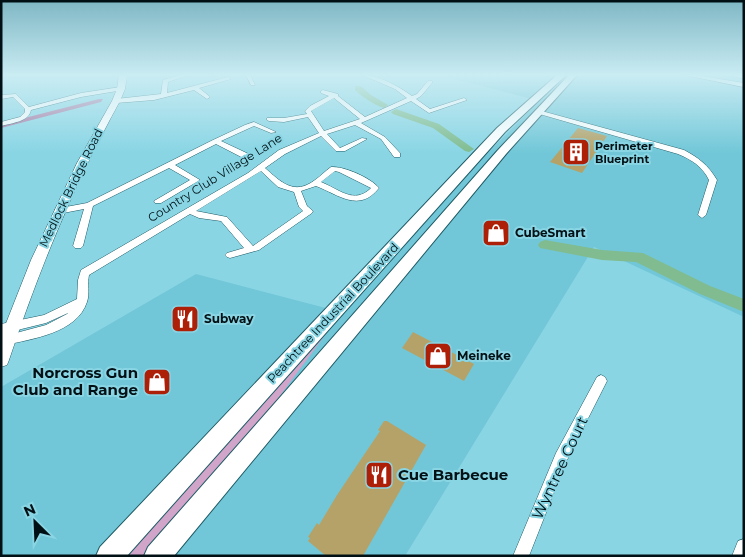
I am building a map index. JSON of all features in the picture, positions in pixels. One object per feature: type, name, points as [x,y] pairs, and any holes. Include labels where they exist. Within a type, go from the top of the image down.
[{"type":"highway","name":"Peachtree Industrial Boulevard","points":[[109,556],[494,136],[533,101]]},
{"type":"highway","name":"Peachtree Industrial Boulevard","points":[[157,556],[548,101]]},
{"type":"main road","name":"Medlock Bridge Road","points":[[1,360],[6,334],[58,211],[116,101]]},
{"type":"street","points":[[20,101],[28,109]]},
{"type":"street","points":[[28,109],[59,101]]},
{"type":"street","points":[[325,101],[308,111],[336,149],[340,150],[364,139]]},
{"type":"street","points":[[344,101],[360,121],[383,138],[396,155]]},
{"type":"street","name":"Country Club Village Lane","points":[[6,334],[41,331],[64,322],[76,313],[82,301],[84,273],[261,168],[282,152],[323,133],[360,121],[404,101]]},
{"type":"street","points":[[415,101],[430,111],[461,101]]},
{"type":"street","points":[[1,124],[27,116],[28,109]]},
{"type":"street","points":[[538,112],[660,145],[697,160],[708,171],[713,180],[702,215]]},
{"type":"street","points":[[269,119],[284,120],[310,115]]},
{"type":"street","points":[[58,211],[89,205],[247,126],[254,124],[272,132]]},
{"type":"street","points":[[216,142],[250,158]]},
{"type":"street","points":[[158,201],[196,180],[169,165]]},
{"type":"street","points":[[261,168],[270,174],[273,180],[285,188],[297,190],[316,183],[334,169],[341,170],[371,184],[375,188],[368,196],[360,200],[349,199],[316,183]]},
{"type":"street","points":[[230,255],[256,248],[309,211],[303,207],[297,190]]},
{"type":"street","points":[[78,246],[89,205]]},
{"type":"street","points":[[190,211],[198,215],[224,219],[250,250]]},
{"type":"street","name":"Wyntree Court","points":[[521,556],[561,458],[601,381]]},
{"type":"street","points":[[740,556],[744,547]]},
{"type":"shaded area","points":[[91,101],[102,101],[1,128],[1,124]]},
{"type":"shaded area","points":[[539,101],[744,101],[744,317],[594,247],[405,556],[1,556],[1,387],[196,274],[341,312],[464,177]]},
{"type":"shaded area","points":[[334,323],[257,427],[145,556],[121,556]]},
{"type":"building","name":"Perimeter Blueprint","points":[[578,128],[607,136],[582,173],[550,162]]},
{"type":"building","name":"CubeSmart","points":[[493,226],[505,231],[499,240],[486,235]]},
{"type":"building","name":"Meineke","points":[[413,332],[474,364],[464,381],[402,348]]},
{"type":"building","name":"Cue Barbecue","points":[[384,421],[426,445],[363,556],[326,556],[308,541],[310,538],[308,537],[317,523],[319,525],[380,431],[378,430]]},
{"type":"waterway","points":[[376,101],[384,105]]},
{"type":"waterway","points":[[396,112],[436,126],[469,149]]},
{"type":"waterway","points":[[545,245],[602,255],[638,257],[705,290],[744,306]]},
{"type":"place","name":"Perimeter Blueprint","points":[[576,152]]},
{"type":"place","name":"CubeSmart","points":[[496,233]]},
{"type":"place","name":"Subway","points":[[185,319]]},
{"type":"place","name":"Meineke","points":[[438,356]]},
{"type":"place","name":"Norcross Gun Club and Range","points":[[157,382]]},
{"type":"place","name":"Cue Barbecue","points":[[379,475]]}]
